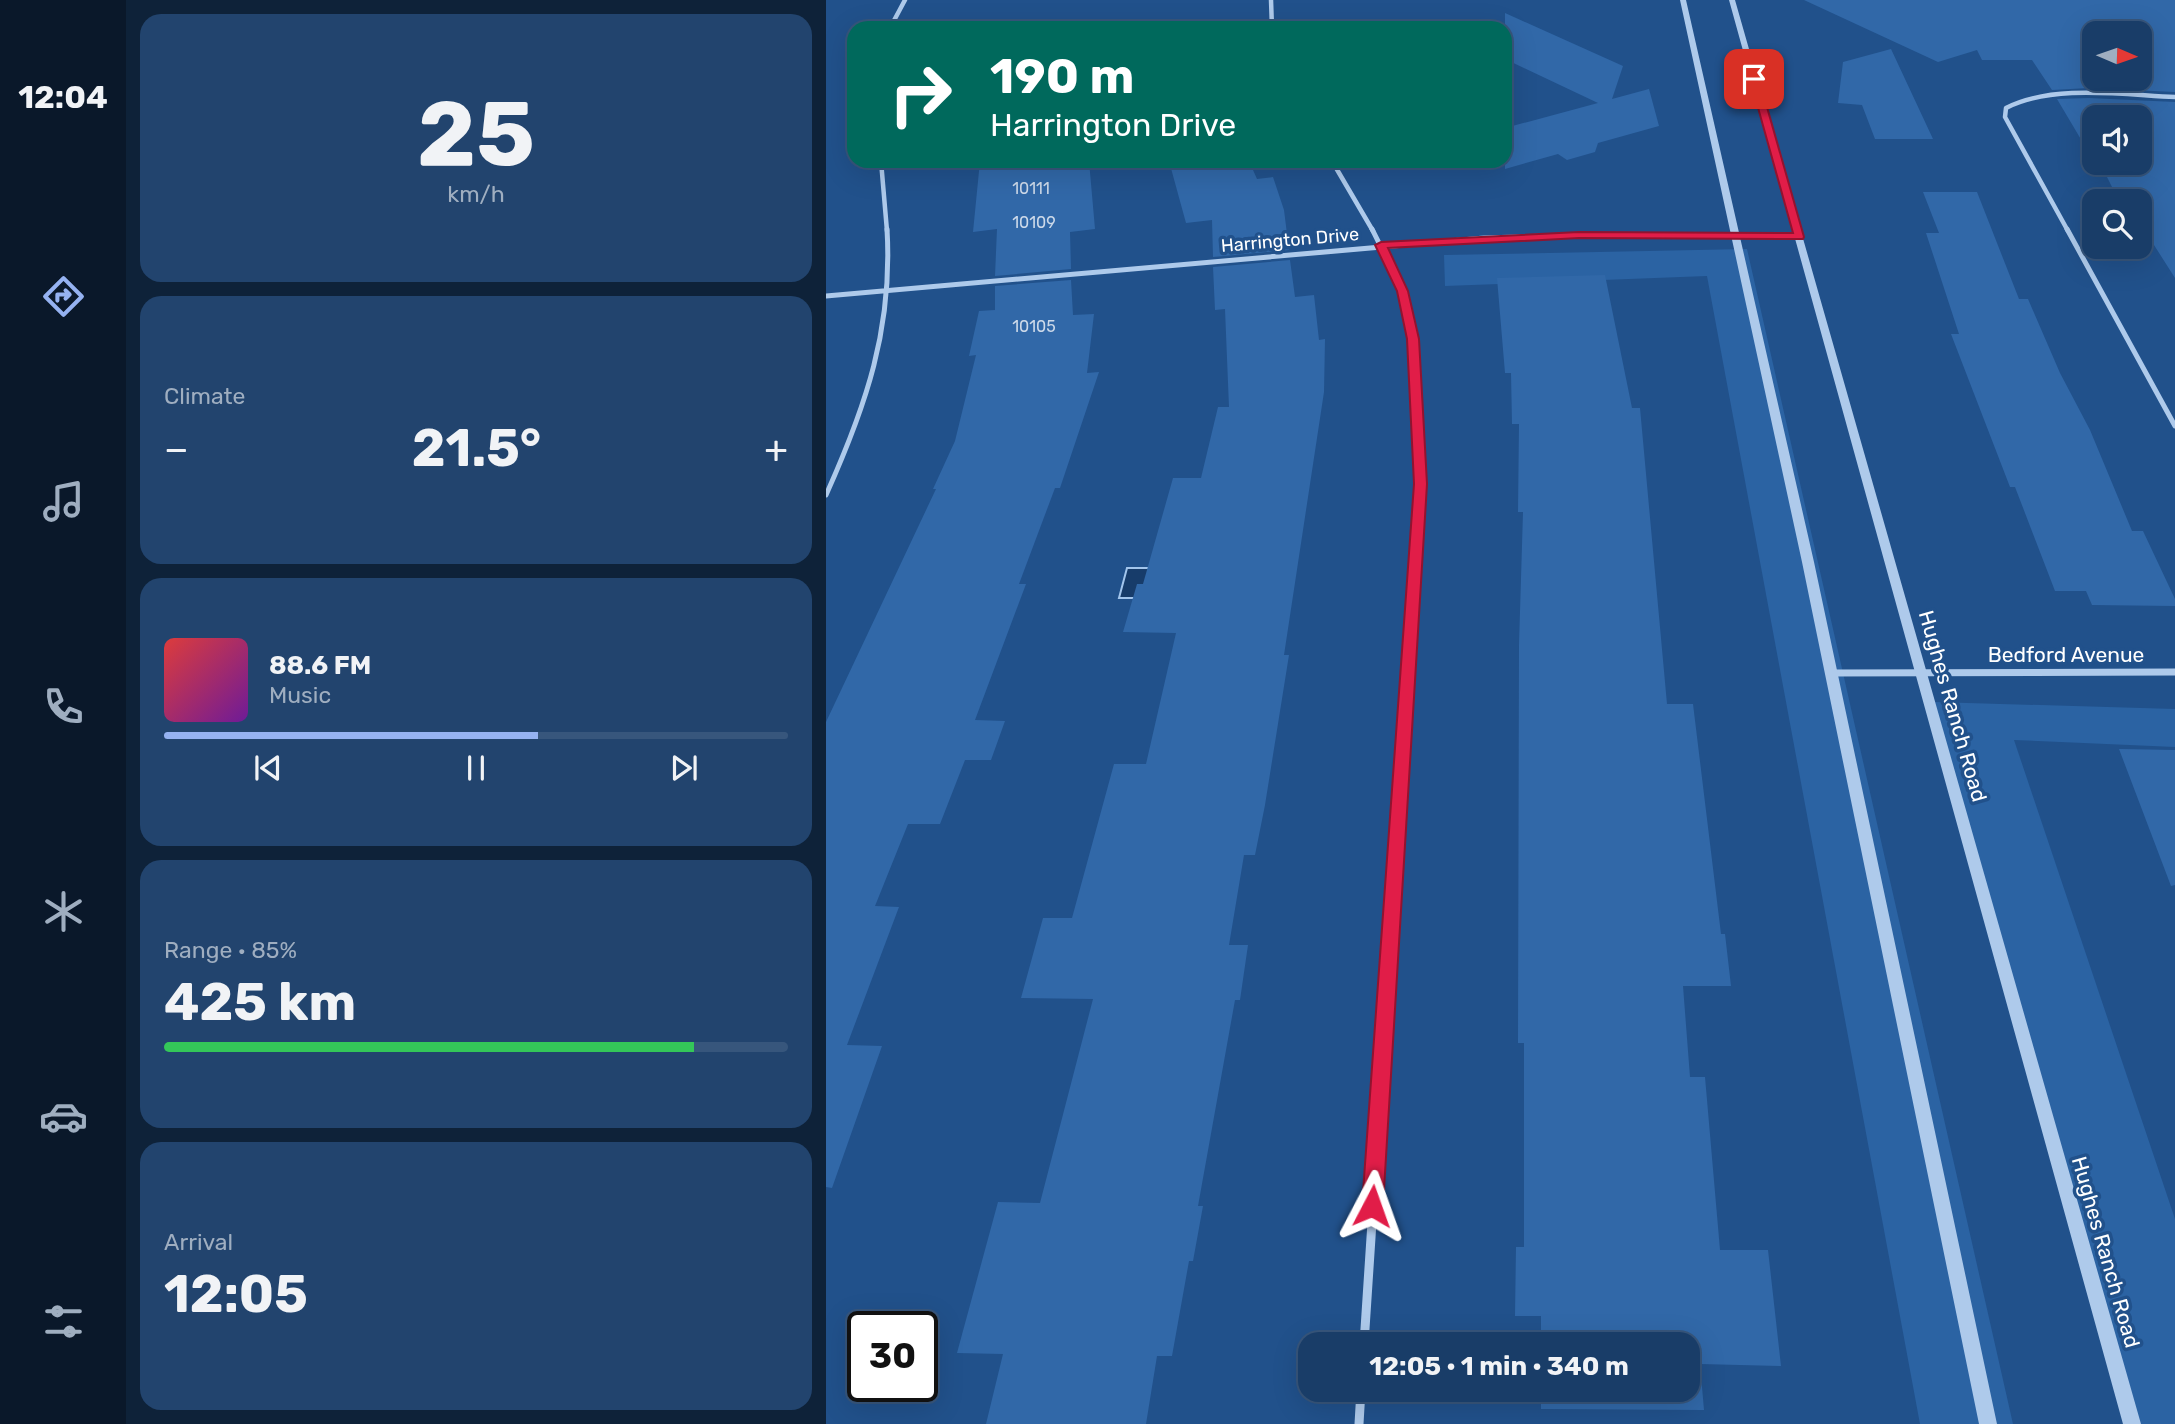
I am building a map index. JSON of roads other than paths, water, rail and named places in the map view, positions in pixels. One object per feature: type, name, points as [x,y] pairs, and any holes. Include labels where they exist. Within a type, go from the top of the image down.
[{"type":"street","points":[[894,21],[905,0]]},
{"type":"street","points":[[1272,0],[1272,21]]},
{"type":"street","points":[[1683,0],[1831,673],[1987,1424]]},
{"type":"street","name":"Hughes Ranch Road","points":[[1732,0],[2132,1424]]},
{"type":"street","points":[[2175,97],[2041,96],[2012,103],[2006,108],[2005,117],[2175,426]]},
{"type":"street","points":[[826,495],[858,424],[880,346],[888,290],[881,168]]},
{"type":"street","points":[[1336,168],[1381,245],[1403,291],[1413,339],[1420,484],[1365,1332]]},
{"type":"street","name":"Harrington Drive","points":[[826,296],[1381,245],[1579,235],[1799,237]]},
{"type":"street","name":"Bedford Avenue","points":[[1831,673],[2175,672]]},
{"type":"street","points":[[1359,1424],[1360,1402]]}]
